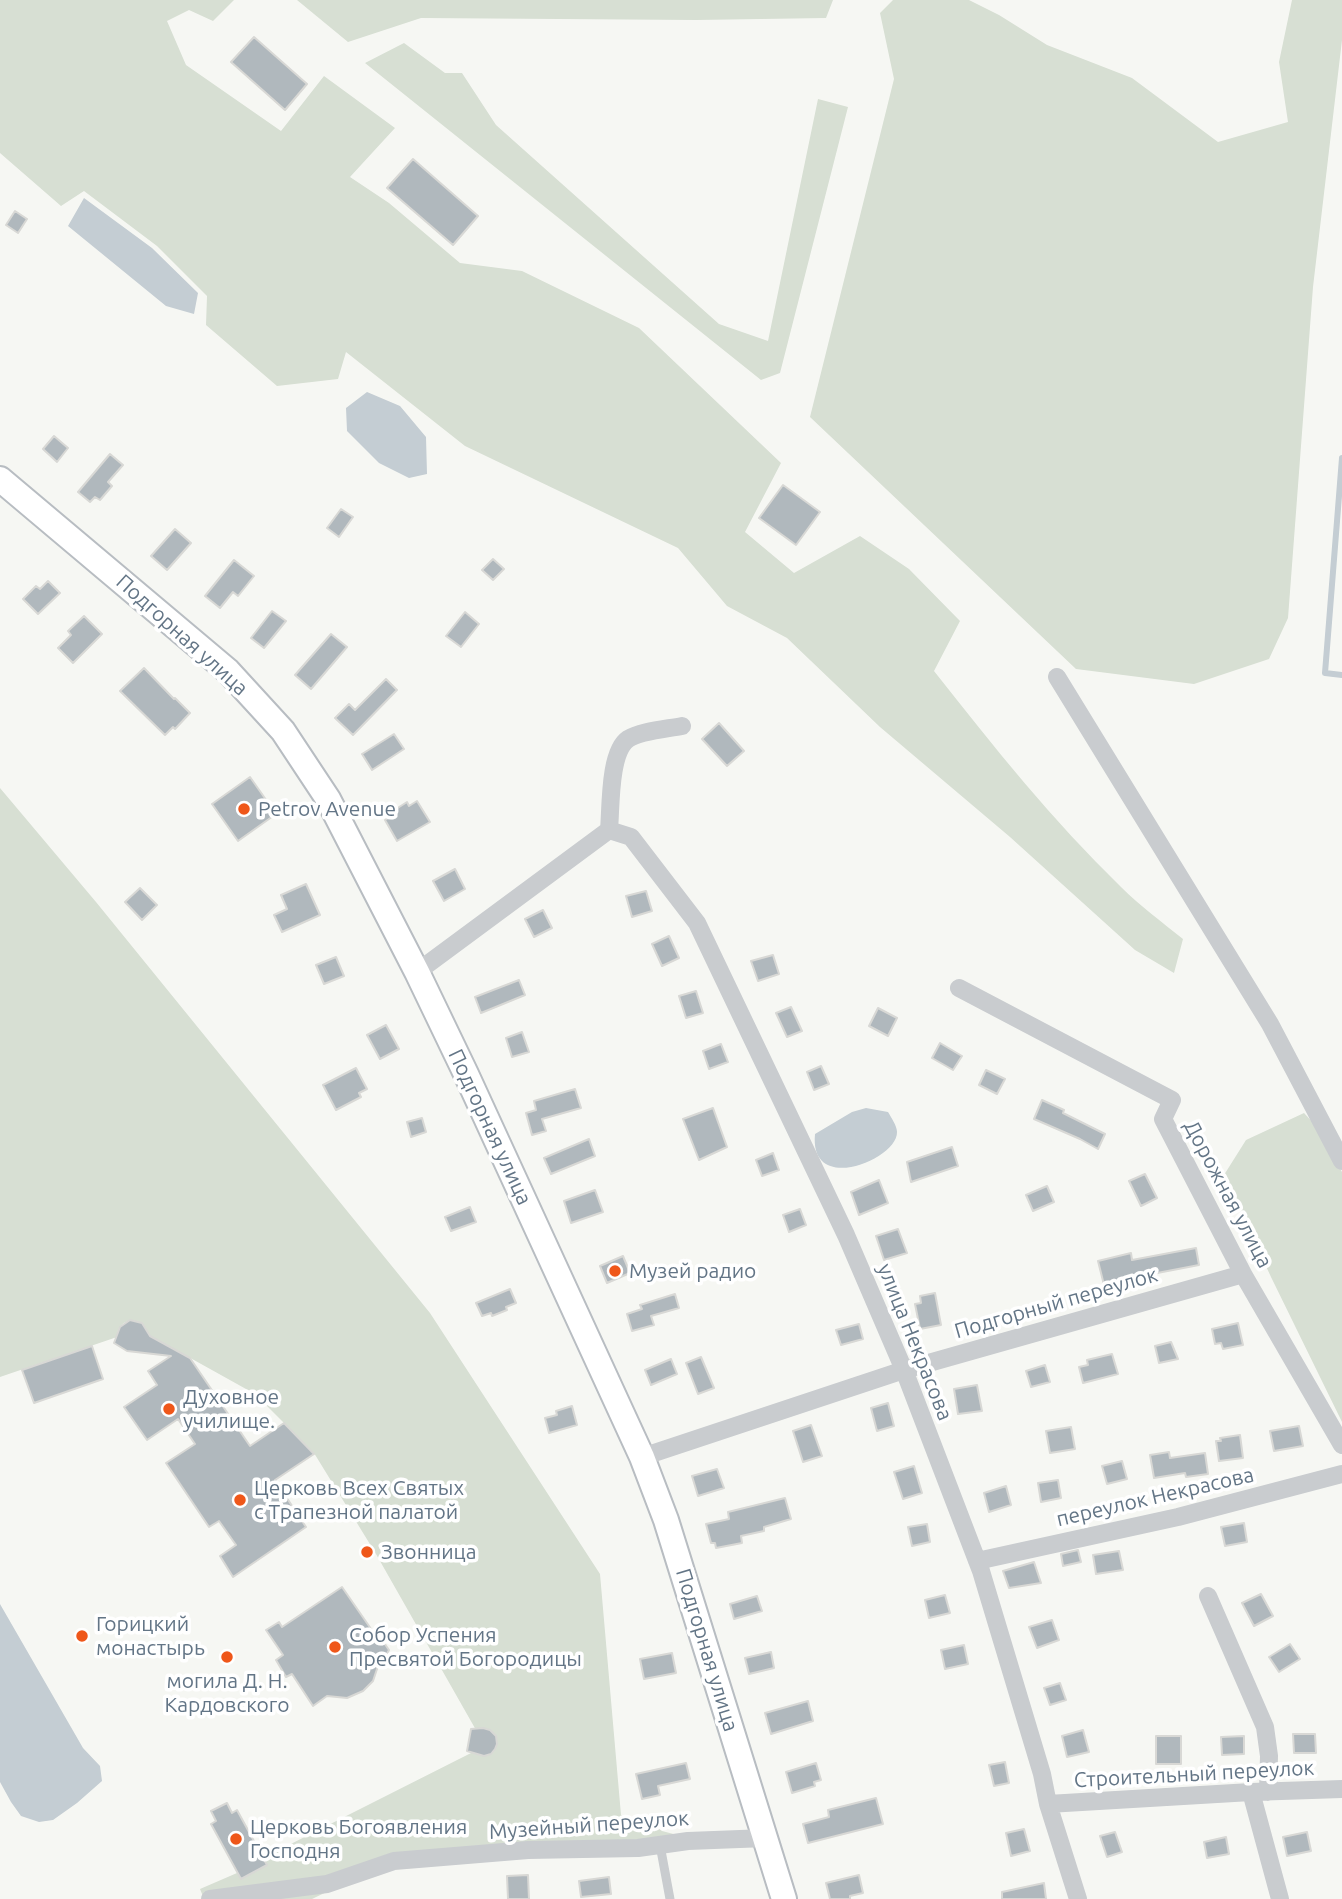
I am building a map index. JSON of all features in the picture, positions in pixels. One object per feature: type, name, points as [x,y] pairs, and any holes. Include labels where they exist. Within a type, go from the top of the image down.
[{"type":"main road","name":"Подгорная улица","points":[[0,479],[228,671],[283,730],[328,799],[417,972],[472,1087],[642,1457],[670,1532],[784,1899]]},
{"type":"street","points":[[1057,677],[1270,1024],[1342,1161]]},
{"type":"street","points":[[417,972],[609,830],[614,760],[626,740],[639,734],[682,726]]},
{"type":"street","name":"улица Некрасова","points":[[609,830],[631,837],[697,923],[846,1235],[904,1370],[977,1561],[1078,1899]]},
{"type":"street","name":"Дорожная улица","points":[[959,988],[1172,1100],[1163,1119],[1243,1274],[1342,1445]]},
{"type":"street","name":"Подгорный переулок","points":[[642,1457],[904,1370],[1243,1274]]},
{"type":"street","name":"переулок Некрасова","points":[[977,1561],[1178,1517],[1342,1474]]},
{"type":"street","points":[[1208,1596],[1265,1727],[1269,1756],[1260,1792],[1280,1899]]},
{"type":"street","name":"Строительный переулок","points":[[1048,1804],[1342,1789]]},
{"type":"street","name":"Музейный переулок","points":[[210,1899],[327,1884],[394,1861],[528,1850],[638,1847],[688,1841],[766,1838]]},
{"type":"lane","points":[[660,1844],[670,1899]]},
{"type":"shaded area","points":[[0,0],[234,0],[213,21],[189,10],[167,21],[186,65],[281,131],[324,76],[395,128],[350,177],[389,203],[460,263],[522,271],[639,328],[781,463],[745,532],[794,573],[860,536],[909,569],[960,621],[934,671],[1001,755],[1071,836],[1128,894],[1183,939],[1174,973],[1135,950],[1010,837],[880,727],[787,638],[727,606],[678,548],[465,446],[346,352],[338,379],[277,386],[206,325],[207,296],[157,246],[84,191],[61,206],[0,153]]},
{"type":"shaded area","points":[[297,0],[833,0],[826,18],[421,18],[348,42]]},
{"type":"shaded area","points":[[893,0],[969,0],[1047,45],[1132,78],[1218,142],[1288,122],[1279,62],[1292,0],[1342,0],[1342,40],[1313,287],[1288,618],[1269,659],[1194,684],[1076,669],[810,417],[894,79],[880,13]]},
{"type":"shaded area","points":[[404,43],[445,73],[462,73],[496,125],[719,324],[768,341],[818,99],[848,107],[780,373],[761,380],[365,63]]},
{"type":"shaded area","points":[[84,198],[152,248],[198,293],[194,314],[166,306],[68,226]]},
{"type":"shaded area","points":[[367,392],[400,406],[426,437],[427,474],[409,478],[379,463],[347,431],[346,408]]},
{"type":"shaded area","points":[[0,788],[430,1313],[600,1574],[621,1815],[633,1822],[652,1824],[662,1831],[689,1838],[395,1859],[312,1899],[204,1899],[200,1889],[237,1873],[241,1879],[266,1865],[263,1858],[473,1752],[482,1756],[490,1753],[495,1749],[496,1739],[489,1730],[476,1730],[376,1554],[314,1453],[255,1394],[149,1335],[144,1325],[133,1320],[121,1325],[117,1337],[0,1377]]},
{"type":"shaded area","points":[[866,1108],[888,1112],[897,1130],[894,1142],[870,1161],[839,1168],[825,1164],[817,1153],[815,1134],[852,1112]]},
{"type":"shaded area","points":[[1304,1113],[1318,1128],[1342,1172],[1342,1422],[1224,1175],[1246,1140]]},
{"type":"shaded area","points":[[0,1604],[83,1748],[100,1766],[102,1781],[53,1820],[39,1822],[21,1816],[0,1782]]},
{"type":"building","points":[[254,37],[307,84],[285,110],[231,62]]},
{"type":"building","points":[[413,159],[478,216],[453,245],[387,188]]},
{"type":"building","points":[[15,211],[27,219],[18,233],[6,225]]},
{"type":"building","points":[[54,436],[68,448],[57,462],[43,449]]},
{"type":"building","points":[[110,454],[123,465],[108,482],[112,486],[100,500],[95,497],[90,502],[78,492]]},
{"type":"building","points":[[783,485],[820,512],[796,545],[759,518]]},
{"type":"building","points":[[341,509],[353,517],[339,537],[327,528]]},
{"type":"building","points":[[175,529],[191,543],[167,570],[151,556]]},
{"type":"building","points":[[493,559],[504,569],[493,580],[482,570]]},
{"type":"building","points":[[234,560],[254,576],[238,596],[233,592],[220,608],[205,596]]},
{"type":"building","points":[[48,581],[60,593],[38,614],[23,599],[36,586],[40,589]]},
{"type":"building","points":[[272,611],[286,621],[264,648],[251,638]]},
{"type":"building","points":[[465,612],[479,624],[461,647],[446,636]]},
{"type":"building","points":[[84,616],[102,634],[73,663],[58,648],[71,635],[68,631]]},
{"type":"building","points":[[331,634],[347,647],[311,689],[295,675]]},
{"type":"building","points":[[144,668],[190,713],[175,729],[173,727],[165,735],[120,691]]},
{"type":"building","points":[[386,679],[397,690],[353,735],[335,718],[349,704],[355,710]]},
{"type":"building","points":[[719,723],[744,751],[727,766],[702,739]]},
{"type":"building","points":[[394,734],[404,749],[372,770],[362,754]]},
{"type":"building","name":"Petrov Avenue","points":[[250,777],[276,814],[238,841],[212,804]]},
{"type":"building","points":[[417,801],[430,822],[397,841],[385,820],[407,802],[409,806]]},
{"type":"building","points":[[455,869],[465,889],[444,901],[433,881]]},
{"type":"building","points":[[306,884],[320,915],[282,932],[274,915],[287,909],[281,895]]},
{"type":"building","points":[[140,888],[157,905],[142,920],[125,902]]},
{"type":"building","points":[[646,891],[652,911],[632,917],[626,896]]},
{"type":"building","points":[[543,910],[552,928],[534,937],[525,919]]},
{"type":"building","points":[[669,936],[679,958],[662,966],[652,944]]},
{"type":"building","points":[[773,955],[779,974],[758,981],[751,961]]},
{"type":"building","points":[[336,957],[344,976],[324,984],[316,965]]},
{"type":"building","points":[[519,980],[525,995],[481,1013],[475,997]]},
{"type":"building","points":[[696,991],[703,1013],[686,1018],[679,996]]},
{"type":"building","points":[[791,1007],[802,1031],[787,1037],[776,1013]]},
{"type":"building","points":[[878,1008],[897,1018],[888,1036],[869,1026]]},
{"type":"building","points":[[386,1025],[399,1049],[380,1059],[367,1035]]},
{"type":"building","points":[[522,1032],[529,1052],[512,1057],[506,1038]]},
{"type":"building","points":[[940,1043],[962,1056],[953,1070],[932,1058]]},
{"type":"building","points":[[721,1044],[728,1062],[709,1069],[703,1051]]},
{"type":"building","points":[[821,1066],[829,1084],[814,1090],[807,1072]]},
{"type":"building","points":[[356,1068],[367,1089],[359,1093],[361,1097],[336,1110],[323,1085]]},
{"type":"building","points":[[986,1070],[1005,1079],[997,1094],[979,1085]]},
{"type":"building","points":[[575,1089],[581,1108],[542,1119],[546,1131],[532,1135],[526,1113],[536,1110],[534,1101]]},
{"type":"building","points":[[1042,1100],[1105,1134],[1098,1149],[1034,1119]]},
{"type":"building","points":[[713,1108],[727,1147],[699,1160],[683,1119]]},
{"type":"building","points":[[422,1118],[426,1132],[411,1137],[407,1122]]},
{"type":"building","points":[[589,1139],[595,1156],[551,1174],[544,1158]]},
{"type":"building","points":[[952,1147],[958,1166],[911,1182],[907,1162]]},
{"type":"building","points":[[773,1153],[779,1170],[762,1176],[756,1160]]},
{"type":"building","points":[[1145,1174],[1157,1198],[1141,1206],[1129,1181]]},
{"type":"building","points":[[879,1180],[888,1203],[859,1215],[851,1192]]},
{"type":"building","points":[[1047,1186],[1054,1202],[1033,1211],[1026,1195]]},
{"type":"building","points":[[595,1190],[603,1212],[571,1223],[564,1201]]},
{"type":"building","points":[[470,1207],[476,1222],[451,1231],[445,1217]]},
{"type":"building","points":[[800,1209],[806,1225],[789,1232],[783,1215]]},
{"type":"building","points":[[898,1229],[907,1253],[884,1260],[876,1236]]},
{"type":"building","points":[[1196,1248],[1199,1265],[1104,1285],[1098,1261],[1131,1253],[1132,1260]]},
{"type":"building","name":"Музей радио","points":[[623,1256],[630,1273],[607,1283],[600,1266]]},
{"type":"building","points":[[510,1289],[516,1303],[492,1316],[491,1313],[482,1316],[476,1303]]},
{"type":"building","points":[[935,1293],[941,1325],[920,1329],[915,1304],[921,1303],[920,1296]]},
{"type":"building","points":[[675,1294],[679,1308],[651,1316],[654,1325],[632,1331],[627,1314],[642,1309],[640,1305]]},
{"type":"building","name":"Церковь Всех Святых с Трапезной палатой","points":[[130,1320],[142,1323],[150,1336],[190,1358],[250,1446],[284,1423],[314,1454],[275,1480],[306,1527],[233,1577],[220,1556],[236,1545],[219,1521],[209,1527],[166,1463],[195,1444],[178,1419],[147,1440],[124,1407],[157,1385],[148,1371],[171,1356],[127,1351],[114,1343],[120,1327]]},
{"type":"building","points":[[1238,1323],[1243,1345],[1223,1349],[1221,1343],[1215,1344],[1212,1329]]},
{"type":"building","points":[[859,1324],[863,1339],[841,1345],[836,1330]]},
{"type":"building","points":[[1171,1342],[1178,1359],[1159,1363],[1155,1346]]},
{"type":"building","points":[[92,1346],[103,1379],[34,1403],[22,1370]]},
{"type":"building","points":[[1112,1354],[1118,1374],[1083,1383],[1079,1367],[1088,1365],[1087,1360]]},
{"type":"building","points":[[701,1357],[714,1388],[698,1394],[686,1363]]},
{"type":"building","points":[[671,1359],[677,1374],[651,1385],[645,1370]]},
{"type":"building","points":[[1045,1365],[1050,1382],[1031,1387],[1026,1371]]},
{"type":"building","points":[[977,1385],[982,1411],[958,1414],[954,1389]]},
{"type":"building","points":[[888,1403],[894,1426],[877,1431],[871,1408]]},
{"type":"building","points":[[572,1406],[577,1425],[549,1433],[545,1418],[557,1415],[556,1411]]},
{"type":"building","points":[[811,1425],[822,1456],[803,1462],[793,1431]]},
{"type":"building","points":[[1299,1426],[1303,1446],[1274,1451],[1270,1431]]},
{"type":"building","points":[[1071,1427],[1075,1449],[1050,1453],[1046,1431]]},
{"type":"building","points":[[1240,1435],[1243,1458],[1219,1461],[1216,1441]]},
{"type":"building","points":[[1169,1452],[1170,1458],[1205,1453],[1208,1474],[1186,1477],[1185,1473],[1154,1478],[1150,1455]]},
{"type":"building","points":[[1122,1461],[1127,1479],[1107,1484],[1102,1466]]},
{"type":"building","points":[[914,1466],[922,1493],[903,1499],[894,1472]]},
{"type":"building","points":[[717,1469],[724,1488],[698,1496],[692,1476]]},
{"type":"building","points":[[1058,1480],[1061,1498],[1041,1502],[1038,1483]]},
{"type":"building","points":[[1006,1486],[1011,1505],[989,1512],[984,1493]]},
{"type":"building","points":[[785,1498],[791,1519],[764,1527],[764,1531],[741,1536],[742,1543],[716,1548],[715,1543],[711,1543],[706,1524],[729,1519],[728,1512]]},
{"type":"building","points":[[1244,1523],[1247,1542],[1225,1546],[1221,1527]]},
{"type":"building","points":[[927,1524],[930,1542],[912,1546],[908,1527]]},
{"type":"building","points":[[1078,1550],[1081,1562],[1063,1566],[1061,1554]]},
{"type":"building","points":[[1119,1551],[1123,1570],[1096,1574],[1093,1555]]},
{"type":"building","points":[[1034,1562],[1041,1583],[1009,1588],[1003,1571]]},
{"type":"building","name":"Собор Успения Пресвятой Богородицы","points":[[342,1587],[378,1639],[380,1637],[389,1650],[379,1663],[373,1681],[363,1691],[347,1698],[327,1696],[313,1706],[292,1674],[286,1677],[276,1660],[283,1655],[266,1630],[279,1622],[282,1627]]},
{"type":"building","points":[[1261,1594],[1273,1616],[1254,1626],[1242,1603]]},
{"type":"building","points":[[945,1595],[950,1613],[929,1618],[925,1600]]},
{"type":"building","points":[[757,1596],[762,1611],[734,1619],[730,1604]]},
{"type":"building","points":[[1052,1620],[1059,1640],[1037,1648],[1029,1627]]},
{"type":"building","points":[[1290,1644],[1300,1659],[1279,1672],[1269,1657]]},
{"type":"building","points":[[964,1645],[968,1664],[945,1669],[941,1650]]},
{"type":"building","points":[[771,1652],[774,1668],[749,1674],[745,1658]]},
{"type":"building","points":[[672,1653],[676,1673],[644,1679],[640,1659]]},
{"type":"building","points":[[1060,1683],[1066,1700],[1050,1705],[1044,1688]]},
{"type":"building","points":[[808,1701],[813,1721],[771,1734],[765,1713]]},
{"type":"building","points":[[483,1728],[496,1736],[495,1749],[484,1756],[467,1751],[471,1729]]},
{"type":"building","points":[[1083,1730],[1089,1752],[1067,1757],[1062,1736]]},
{"type":"building","points":[[1293,1734],[1315,1734],[1316,1753],[1294,1753]]},
{"type":"building","points":[[1156,1736],[1181,1736],[1181,1764],[1156,1764]]},
{"type":"building","points":[[1244,1736],[1244,1754],[1222,1755],[1221,1737]]},
{"type":"building","points":[[1005,1762],[1009,1783],[994,1786],[989,1765]]},
{"type":"building","points":[[686,1763],[690,1779],[658,1786],[660,1795],[642,1799],[636,1774]]},
{"type":"building","points":[[816,1763],[821,1780],[814,1782],[815,1786],[792,1793],[786,1772]]},
{"type":"building","points":[[876,1798],[883,1824],[808,1843],[803,1824],[829,1817],[828,1810]]},
{"type":"building","name":"Церковь Богоявления Господня","points":[[227,1803],[232,1813],[237,1810],[267,1865],[241,1879],[211,1824],[216,1821],[211,1811]]},
{"type":"building","points":[[1024,1829],[1030,1851],[1011,1856],[1006,1833]]},
{"type":"building","points":[[1115,1832],[1122,1852],[1107,1857],[1100,1836]]},
{"type":"building","points":[[1307,1832],[1311,1851],[1287,1856],[1283,1837]]},
{"type":"building","points":[[1226,1837],[1229,1854],[1207,1858],[1204,1842]]},
{"type":"building","points":[[528,1875],[529,1899],[508,1899],[507,1876]]},
{"type":"building","points":[[859,1875],[863,1893],[850,1896],[850,1899],[830,1899],[826,1883]]},
{"type":"building","points":[[609,1877],[611,1894],[581,1897],[579,1881]]},
{"type":"building","points":[[1044,1883],[1046,1899],[1002,1899],[1002,1892]]},
{"type":"waterway","points":[[1342,458],[1325,673],[1342,675]]},
{"type":"place","name":"Petrov Avenue","points":[[244,809]]},
{"type":"place","name":"Музей радио","points":[[615,1271]]},
{"type":"place","name":"Духовное училище.","points":[[169,1409]]},
{"type":"place","name":"Церковь Всех Святых с Трапезной палатой","points":[[240,1500]]},
{"type":"place","name":"Звонница","points":[[367,1552]]},
{"type":"place","name":"Горицкий монастырь","points":[[82,1636]]},
{"type":"place","name":"Собор Успения Пресвятой Богородицы","points":[[335,1647]]},
{"type":"place","name":"могила Д. Н. Кардовского","points":[[227,1657]]},
{"type":"place","name":"Церковь Богоявления Господня","points":[[236,1839]]}]
